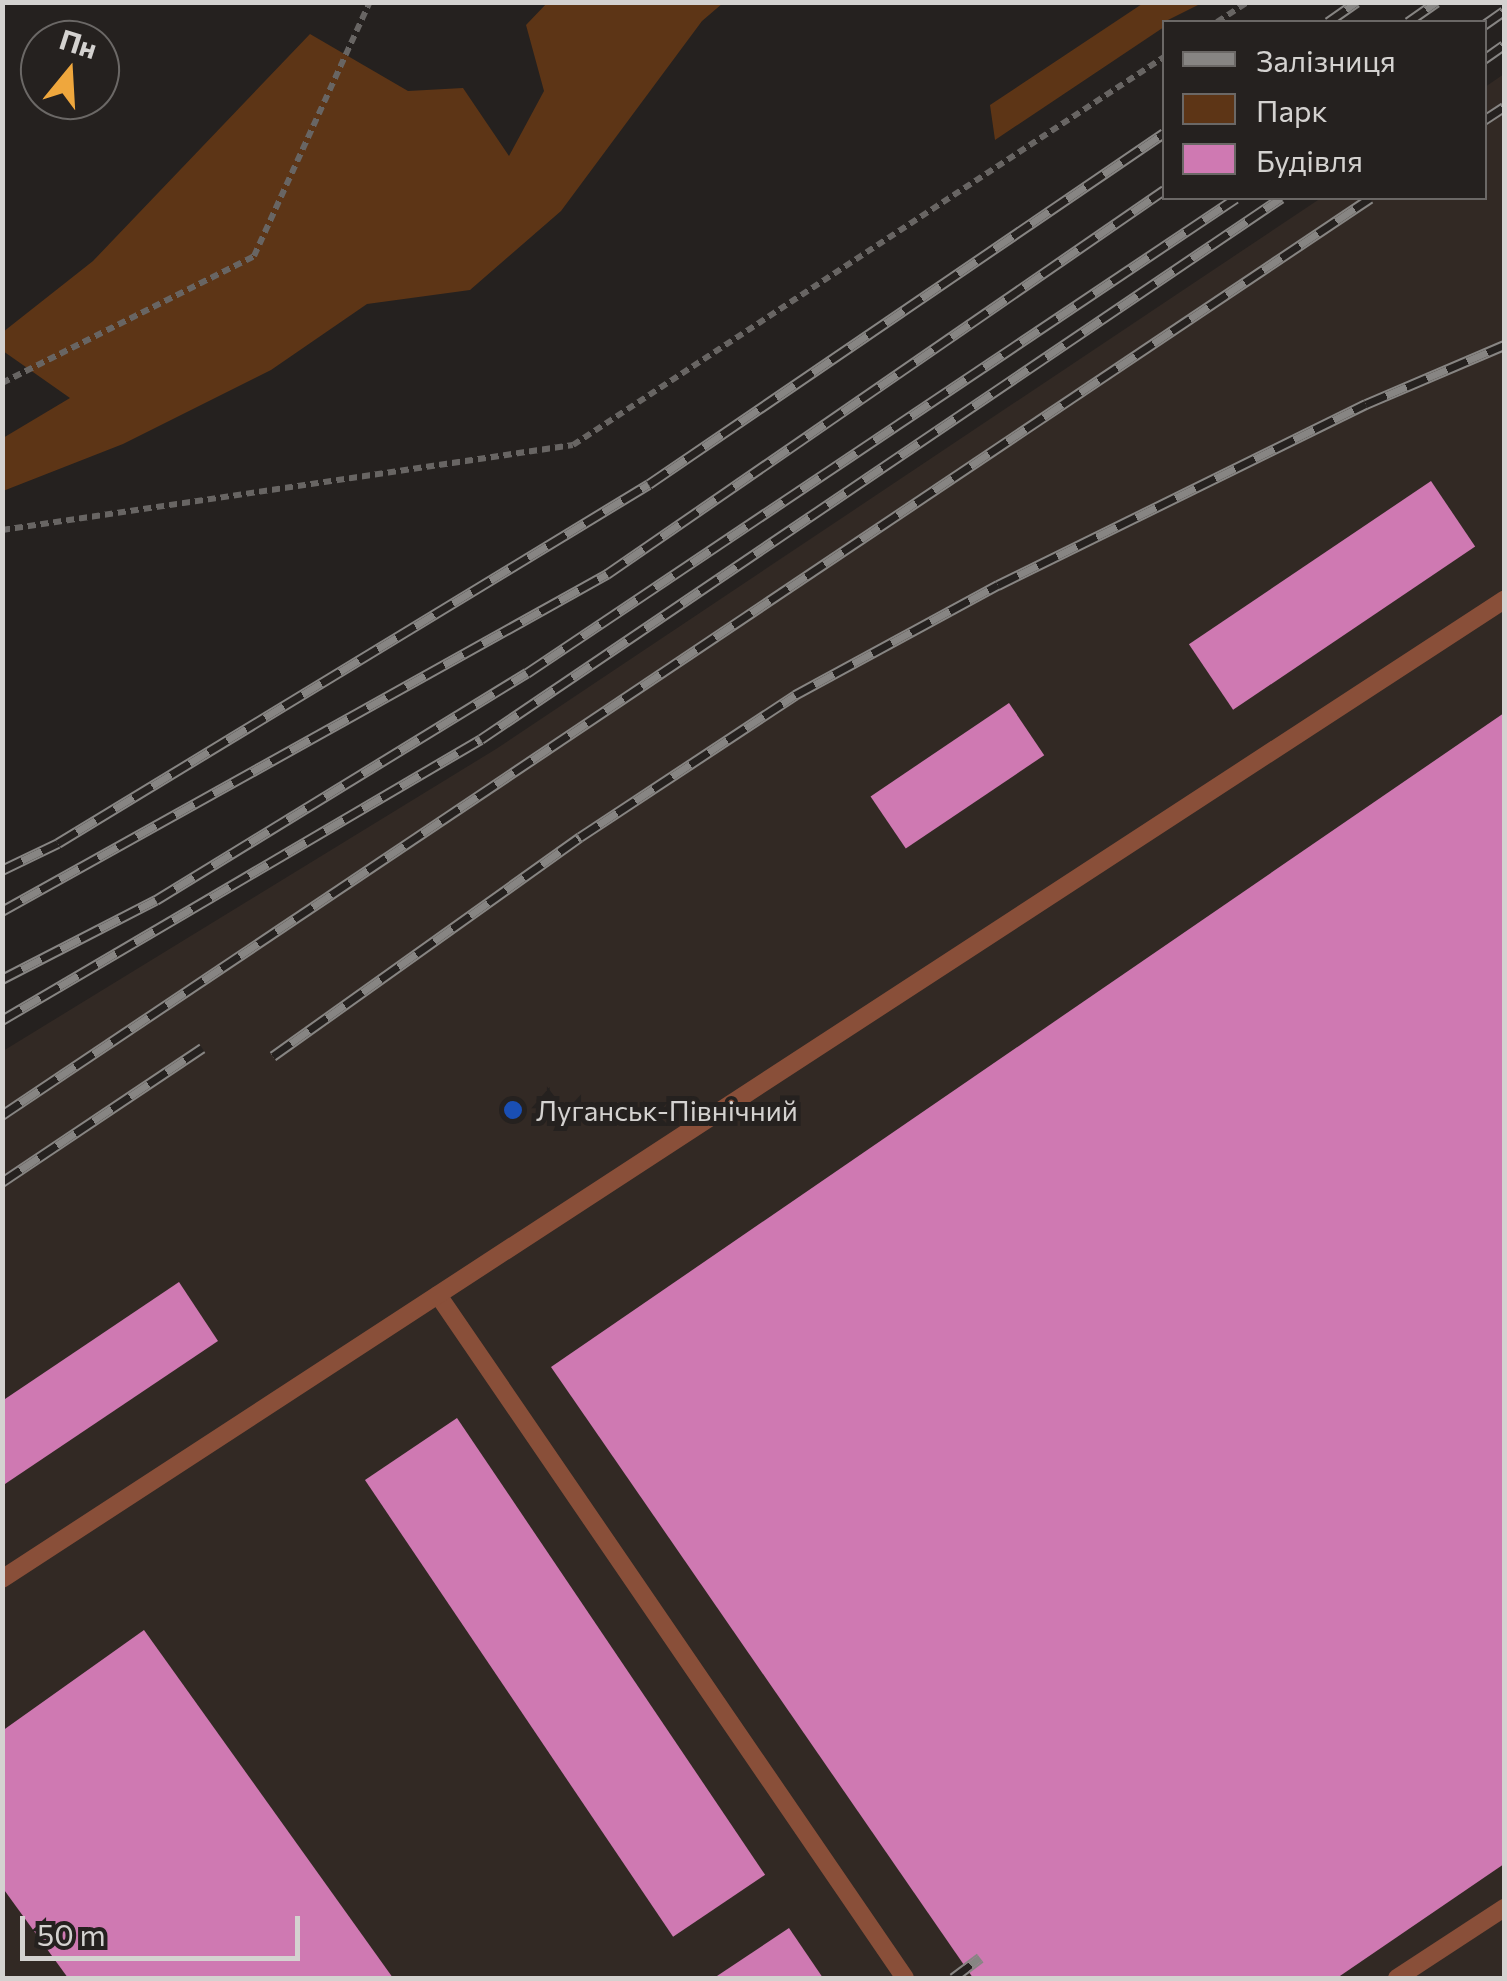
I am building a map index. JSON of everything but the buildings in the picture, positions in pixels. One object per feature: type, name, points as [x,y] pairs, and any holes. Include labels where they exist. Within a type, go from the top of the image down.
[{"type":"lane","points":[[2,1579],[1504,600]]},
{"type":"lane","points":[[438,1295],[904,1978]]},
{"type":"lane","points":[[1397,1978],[1504,1908]]},
{"type":"path","points":[[2,383],[254,256],[370,2]]},
{"type":"path","points":[[1220,20],[1248,2]]},
{"type":"path","points":[[2,530],[573,445],[1162,58]]},
{"type":"shaded area","points":[[1504,74],[1504,1978],[3,1978],[3,1051],[496,749],[1318,200],[1487,200],[1487,86]]},
{"type":"green space","points":[[548,2],[723,3],[702,21],[561,211],[470,290],[367,304],[271,370],[123,444],[3,491],[3,438],[70,398],[3,351],[3,332],[93,261],[310,34],[408,91],[463,88],[509,156],[544,91],[526,25]]},
{"type":"green space","points":[[1145,2],[1202,3],[1162,20],[1162,28],[995,140],[990,105]]},
{"type":"railway","points":[[1331,20],[1357,2]]},
{"type":"railway","points":[[1411,20],[1437,2]]},
{"type":"railway","points":[[1487,23],[1504,11]]},
{"type":"railway","points":[[1487,57],[1504,45]]},
{"type":"railway","points":[[1487,118],[1504,107]]},
{"type":"railway","points":[[2,870],[58,843],[649,484],[1162,134]]},
{"type":"railway","points":[[2,911],[607,574],[1162,191]]},
{"type":"railway","points":[[2,979],[156,900],[527,673],[1233,200]]},
{"type":"railway","points":[[2,1020],[481,739],[1278,200]]},
{"type":"railway","points":[[2,1115],[1367,200]]},
{"type":"railway","points":[[273,1056],[580,837],[795,695],[998,585],[1366,404],[1504,345]]},
{"type":"railway","points":[[2,1182],[202,1048]]},
{"type":"railway","points":[[953,1978],[980,1958]]},
{"type":"place","name":"Луганськ-Північний","points":[[513,1110]]}]
